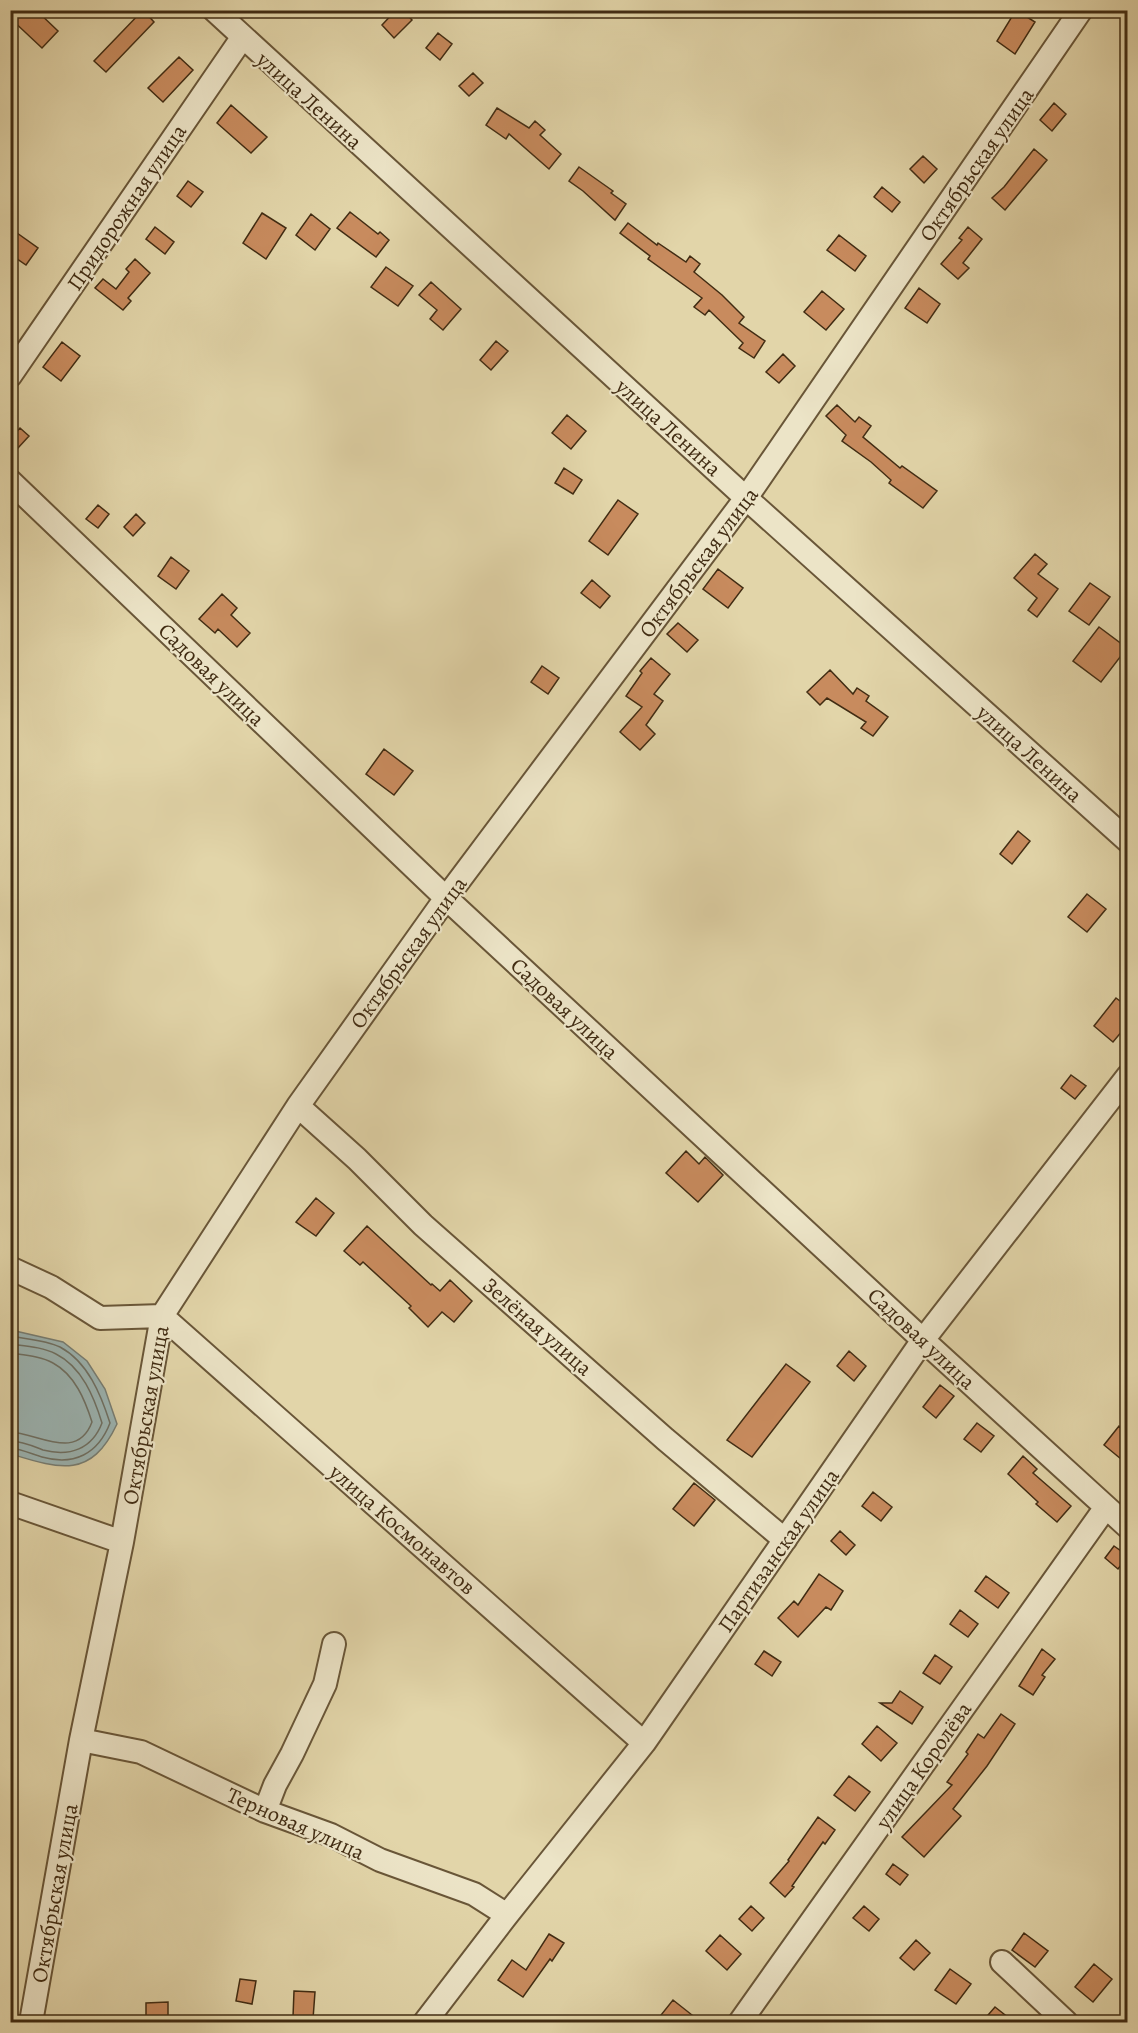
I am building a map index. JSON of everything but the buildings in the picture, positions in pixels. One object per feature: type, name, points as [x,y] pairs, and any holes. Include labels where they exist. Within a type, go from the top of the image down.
[{"type":"street","name":"улица Ленина","points":[[214,10],[747,498],[1128,841]]},
{"type":"street","name":"Октябрьская улица","points":[[31,2022],[81,1740],[122,1542],[162,1316],[298,1106],[446,898],[747,498],[1081,10]]},
{"type":"street","name":"Придорожная улица","points":[[10,376],[242,38]]},
{"type":"street","name":"Садовая улица","points":[[10,481],[446,898],[1128,1527]]},
{"type":"street","name":"Партизанская улица","points":[[425,2022],[644,1743],[923,1340],[1128,1076]]},
{"type":"street","name":"Зелёная улица","points":[[298,1106],[357,1159],[432,1233],[785,1540]]},
{"type":"street","points":[[10,1268],[51,1287],[100,1318],[162,1316]]},
{"type":"street","name":"улица Космонавтов","points":[[162,1316],[644,1743]]},
{"type":"street","points":[[10,1503],[122,1542]]},
{"type":"street","name":"улица Королёва","points":[[740,2022],[1106,1507]]},
{"type":"street","points":[[264,1811],[325,1684],[334,1644]]},
{"type":"street","name":"Терновая улица","points":[[81,1740],[141,1752],[264,1811],[331,1835],[380,1860],[474,1894],[507,1915]]},
{"type":"street","points":[[1002,1962],[1066,2022]]},
{"type":"water","points":[[11,1330],[63,1342],[87,1361],[105,1389],[117,1424],[107,1442],[85,1462],[59,1466],[11,1454]]}]
